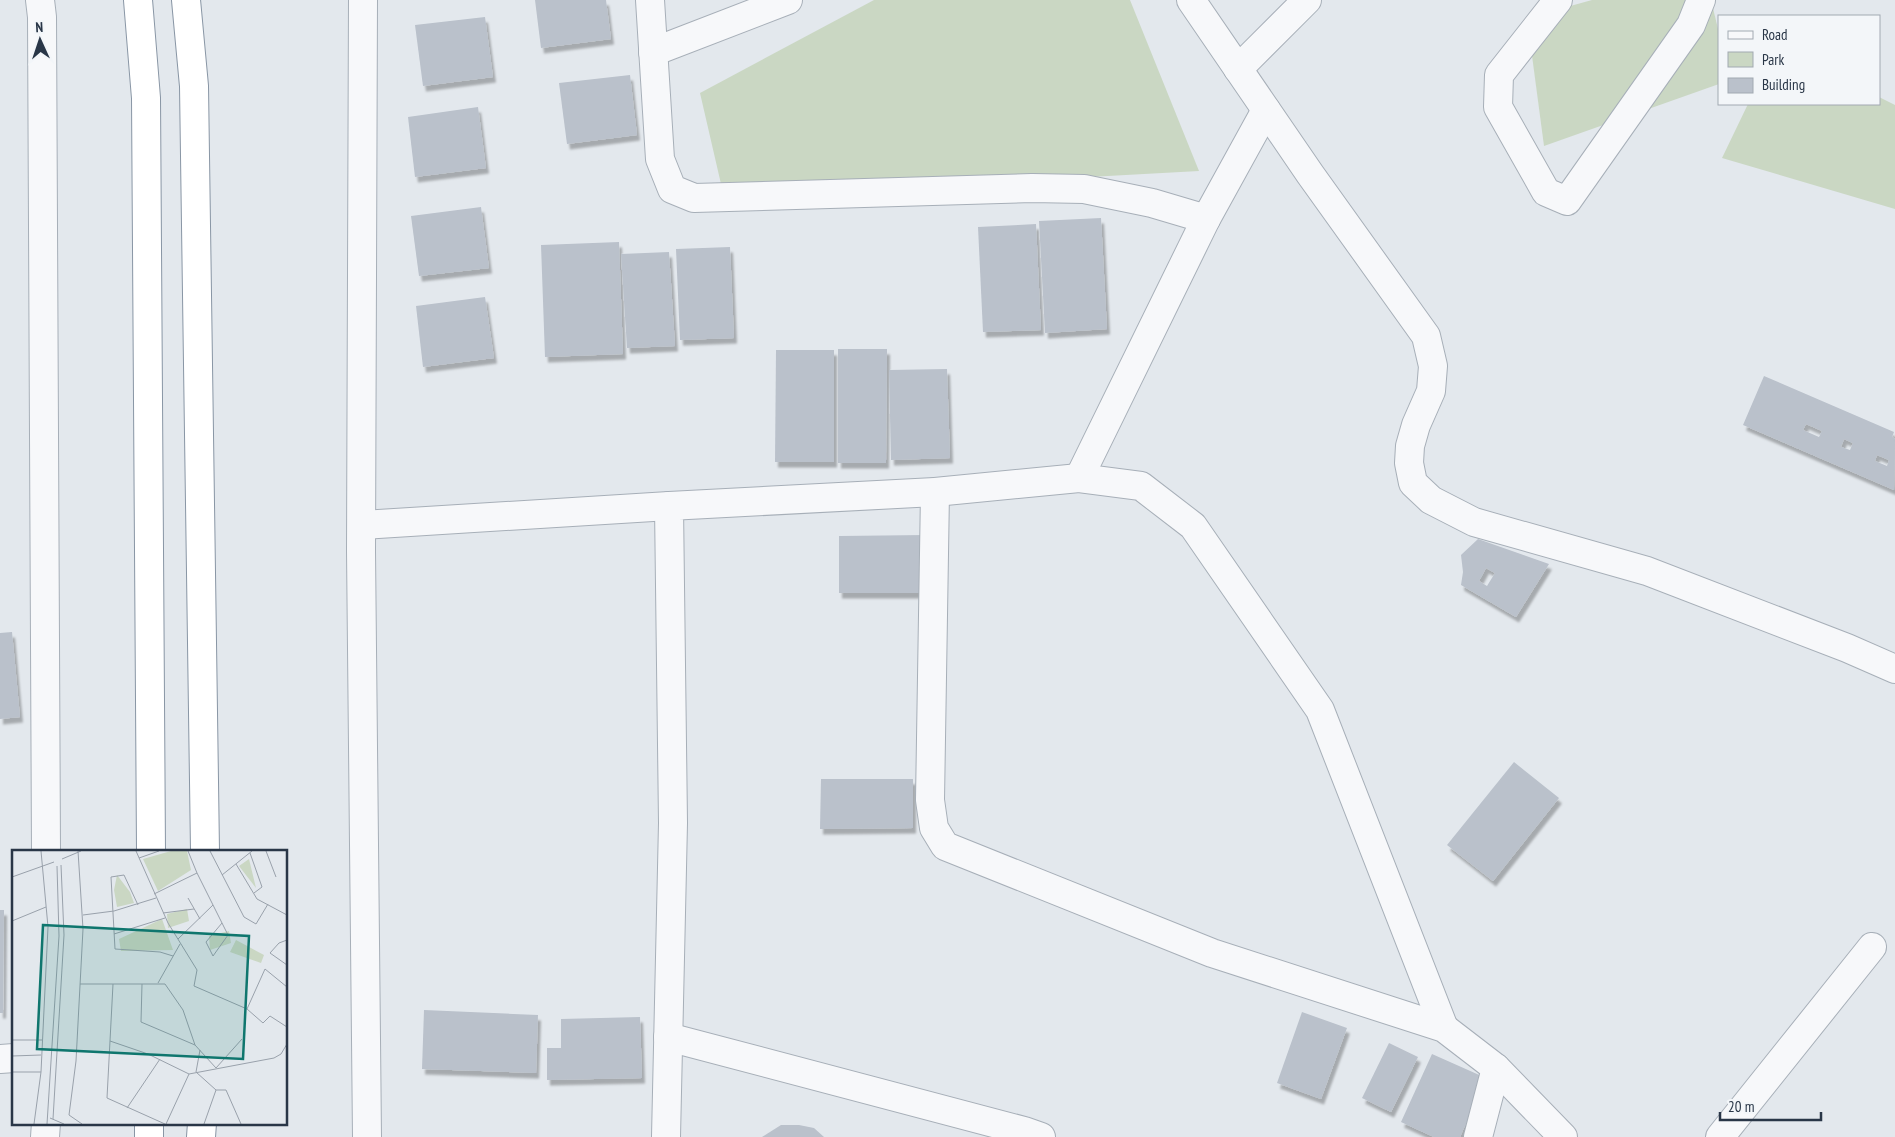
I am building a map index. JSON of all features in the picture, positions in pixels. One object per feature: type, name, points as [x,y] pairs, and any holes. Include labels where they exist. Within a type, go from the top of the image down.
[{"type":"highway","points":[[138,0],[146,98],[151,850]]},
{"type":"highway","points":[[186,0],[194,86],[205,850]]},
{"type":"highway","points":[[148,1137],[149,1124]]},
{"type":"highway","points":[[201,1137],[202,1124]]},
{"type":"street","points":[[40,0],[42,17],[46,850]]},
{"type":"street","points":[[362,0],[362,525],[367,1137]]},
{"type":"street","points":[[650,0],[660,159],[672,189],[694,198],[1032,188],[1084,189],[1152,203],[1206,219]]},
{"type":"street","points":[[653,52],[788,0]]},
{"type":"street","points":[[1191,0],[1266,110],[1426,336],[1433,366],[1431,391],[1416,425],[1410,446],[1409,463],[1413,483],[1431,500],[1474,522],[1647,571],[1847,648],[1895,670]]},
{"type":"street","points":[[1238,69],[1307,0]]},
{"type":"street","points":[[1558,0],[1499,75],[1498,107],[1546,192],[1567,201],[1691,25],[1701,0]]},
{"type":"street","points":[[1079,478],[1206,219],[1266,110]]},
{"type":"street","points":[[362,525],[935,492],[1079,478],[1141,486],[1194,526],[1320,710],[1444,1028]]},
{"type":"street","points":[[935,492],[930,800],[934,828],[945,846],[1212,953],[1444,1028],[1496,1068],[1563,1137]]},
{"type":"street","points":[[666,1137],[673,823],[669,506]]},
{"type":"street","points":[[1720,1137],[1872,947]]},
{"type":"street","points":[[668,1037],[1041,1137]]},
{"type":"street","points":[[1478,1137],[1496,1068]]},
{"type":"street","points":[[45,1137],[46,1124]]},
{"type":"green space","points":[[874,0],[1130,0],[1199,171],[724,197],[700,93]]},
{"type":"green space","points":[[1592,0],[1711,0],[1718,29],[1718,84],[1544,146],[1527,18]]},
{"type":"green space","points":[[1880,98],[1895,105],[1895,209],[1722,158],[1748,105],[1880,105]]},
{"type":"building","points":[[535,0],[606,0],[611,39],[541,48]]},
{"type":"building","points":[[485,17],[493,77],[423,86],[415,25]]},
{"type":"building","points":[[630,75],[637,135],[567,144],[559,83]]},
{"type":"building","points":[[478,107],[486,168],[415,177],[408,117]]},
{"type":"building","points":[[481,207],[489,268],[419,276],[411,216]]},
{"type":"building","points":[[1101,218],[1107,329],[1045,333],[1039,221]]},
{"type":"building","points":[[1036,224],[1041,330],[983,332],[978,227]]},
{"type":"building","points":[[619,242],[623,354],[545,357],[541,245]]},
{"type":"building","points":[[730,247],[734,338],[680,340],[676,249]]},
{"type":"building","points":[[669,252],[675,346],[627,348],[621,254]]},
{"type":"building","points":[[485,297],[494,358],[423,367],[416,306]]},
{"type":"building","points":[[838,349],[887,349],[886,463],[838,463]]},
{"type":"building","points":[[776,350],[834,350],[834,462],[775,462]]},
{"type":"building","points":[[947,369],[950,458],[891,460],[889,370]]},
{"type":"building","points":[[1764,376],[1894,432],[1892,437],[1895,439],[1894,490],[1743,425]],"holes":[[[1806,424],[1822,431],[1819,437],[1803,430]],[[1844,439],[1853,443],[1850,450],[1841,447]],[[1877,455],[1889,460],[1887,466],[1875,461]]]},
{"type":"building","points":[[926,535],[927,593],[839,593],[839,536]]},
{"type":"building","points":[[1478,539],[1549,564],[1516,617],[1461,585],[1463,572],[1461,555]],"holes":[[[1486,568],[1495,573],[1487,586],[1479,581]]]},
{"type":"building","points":[[12,632],[20,717],[0,719],[0,633]]},
{"type":"building","points":[[1514,762],[1559,798],[1493,881],[1447,845]]},
{"type":"building","points":[[821,779],[913,779],[913,828],[820,829]]},
{"type":"building","points":[[0,910],[4,910],[3,1013],[0,1013]]},
{"type":"building","points":[[424,1010],[538,1015],[536,1073],[422,1069]]},
{"type":"building","points":[[1302,1012],[1347,1028],[1321,1099],[1277,1083]]},
{"type":"building","points":[[640,1017],[642,1078],[547,1080],[547,1048],[561,1048],[561,1019]]},
{"type":"building","points":[[1389,1043],[1418,1057],[1391,1112],[1362,1098]]},
{"type":"building","points":[[1432,1054],[1486,1078],[1460,1137],[1434,1137],[1401,1122]]},
{"type":"building","points":[[781,1125],[799,1125],[814,1128],[824,1137],[762,1137]]}]
